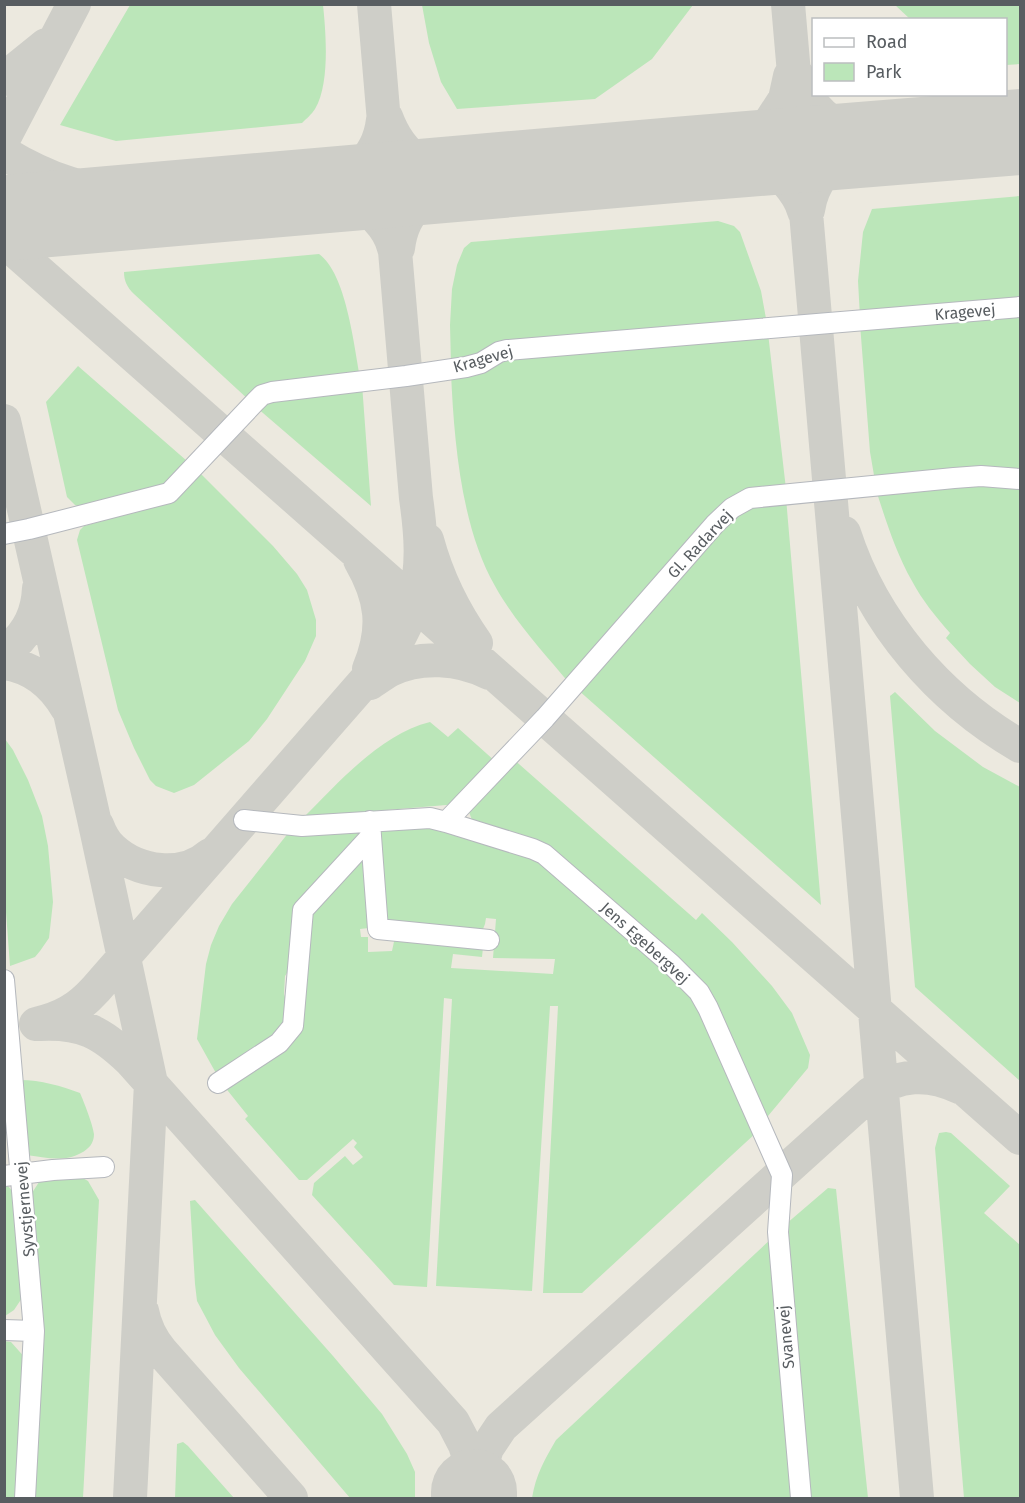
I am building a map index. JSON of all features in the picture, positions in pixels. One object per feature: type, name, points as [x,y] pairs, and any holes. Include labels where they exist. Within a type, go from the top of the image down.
[{"type":"lane","name":"Kragevej","points":[[4,534],[29,530],[169,493],[262,395],[272,392],[459,368],[481,363],[507,350],[1020,307]]},
{"type":"lane","name":"Gl. Radarvej","points":[[447,822],[545,718],[715,524],[732,508],[750,498],[981,476],[1020,479]]},
{"type":"lane","name":"Jens Egebergvej","points":[[244,820],[302,826],[370,829],[430,818],[544,854],[671,964],[699,992],[782,1175]]},
{"type":"lane","points":[[370,829],[378,929],[489,940]]},
{"type":"lane","points":[[218,1083],[279,1043],[293,1026],[303,910],[370,829]]},
{"type":"lane","name":"Syvstjernevej","points":[[4,980],[13,1175],[34,1331],[25,1498]]},
{"type":"lane","points":[[13,1175],[104,1167]]},
{"type":"lane","name":"Svanevej","points":[[782,1175],[778,1232],[801,1498]]},
{"type":"lane","points":[[4,1330],[34,1331]]},
{"type":"green space","points":[[422,4],[693,5],[652,59],[595,99],[457,109],[441,82],[429,43]]},
{"type":"green space","points":[[130,5],[323,5],[326,44],[325,72],[320,99],[315,109],[302,123],[116,141],[60,125]]},
{"type":"green space","points":[[895,5],[1020,5],[1020,64],[1007,65],[1007,18],[909,18]]},
{"type":"green space","points":[[1020,196],[1020,304],[860,317],[858,281],[863,232],[872,209]]},
{"type":"green space","points":[[718,221],[734,226],[740,232],[761,291],[767,324],[451,365],[452,289],[457,265],[464,248],[471,242]]},
{"type":"green space","points":[[319,254],[328,263],[342,293],[352,329],[360,377],[250,401],[129,289],[124,275],[124,272]]},
{"type":"green space","points":[[1020,311],[1020,476],[875,481],[870,452],[860,324]]},
{"type":"green space","points":[[768,333],[786,489],[752,493],[570,684],[512,612],[483,563],[474,537],[461,482],[454,426],[451,373],[500,357]]},
{"type":"green space","points":[[78,366],[187,461],[162,486],[82,508],[67,497],[46,402]]},
{"type":"green space","points":[[362,384],[371,506],[256,407],[263,400]]},
{"type":"green space","points":[[198,471],[273,546],[297,574],[307,590],[316,620],[316,636],[305,661],[267,719],[249,741],[194,785],[174,793],[156,786],[150,780],[118,710],[77,540],[84,526],[177,500],[173,496]]},
{"type":"green space","points":[[1020,484],[1020,703],[995,687],[946,638],[950,633],[920,595],[901,559],[876,490]]},
{"type":"green space","points":[[786,498],[821,905],[577,689],[732,512]]},
{"type":"green space","points":[[895,692],[935,731],[983,767],[1020,787],[1020,1081],[915,987],[890,696]]},
{"type":"green space","points":[[430,722],[448,737],[458,728],[496,762],[458,804],[304,817],[346,775],[378,748],[412,728]]},
{"type":"green space","points":[[5,739],[28,780],[42,816],[48,846],[53,902],[49,938],[35,957],[10,966],[4,885]]},
{"type":"green space","points":[[511,757],[696,920],[702,913],[772,986],[792,1013],[810,1055],[808,1068],[763,1122],[716,1010],[552,857],[472,820],[469,812]]},
{"type":"green space","points":[[417,823],[530,854],[697,999],[757,1132],[582,1293],[543,1293],[558,1006],[550,1006],[532,1291],[436,1286],[452,999],[444,998],[427,1287],[394,1285],[312,1195],[314,1183],[345,1156],[353,1165],[363,1157],[354,1147],[357,1143],[353,1139],[307,1180],[299,1180],[245,1119],[248,1116],[224,1086],[278,1048],[306,921],[369,843],[369,928],[360,929],[361,937],[368,937],[368,952],[392,951],[395,937],[483,947],[482,957],[453,954],[451,968],[553,974],[555,959],[493,958],[496,919],[486,918],[481,934],[385,925],[375,837],[390,825]]},
{"type":"green space","points":[[364,830],[300,904],[293,964],[285,976],[284,994],[289,1010],[286,1023],[278,1033],[217,1075],[197,1039],[206,964],[219,926],[232,904],[289,832]]},
{"type":"green space","points":[[20,1080],[51,1084],[80,1093],[94,1134],[89,1148],[67,1158],[25,1155]]},
{"type":"green space","points":[[939,1133],[951,1133],[1010,1186],[984,1213],[1020,1245],[1020,1498],[964,1498],[935,1148]]},
{"type":"green space","points":[[77,1175],[88,1181],[99,1200],[83,1498],[34,1498],[28,1199],[41,1179]]},
{"type":"green space","points":[[4,1186],[8,1186],[13,1192],[22,1298],[14,1310],[5,1316]]},
{"type":"green space","points":[[828,1188],[836,1189],[868,1498],[808,1498],[786,1224]]},
{"type":"green space","points":[[195,1200],[382,1414],[407,1454],[415,1472],[415,1498],[350,1498],[239,1368],[215,1335],[197,1301],[190,1201]]},
{"type":"green space","points":[[772,1238],[797,1498],[532,1498],[538,1475],[556,1440]]},
{"type":"green space","points":[[4,1341],[11,1342],[27,1360],[19,1498],[5,1498]]},
{"type":"green space","points":[[183,1442],[234,1498],[175,1498],[177,1444]]},
{"type":"taxiway","points":[[4,138],[74,4]]},
{"type":"taxiway","points":[[36,1024],[69,1012],[96,989],[393,649],[412,607],[419,575],[420,537],[374,4]]},
{"type":"taxiway","points":[[788,4],[917,1498]]},
{"type":"taxiway","points":[[4,79],[46,45]]},
{"type":"taxiway","points":[[797,75],[809,99],[829,120],[850,132],[885,143]]},
{"type":"taxiway","points":[[686,159],[720,153],[746,142],[770,122],[785,99],[790,76]]},
{"type":"taxiway","points":[[386,117],[401,145],[420,162],[444,172],[474,178]]},
{"type":"taxiway","points":[[305,192],[333,183],[357,169],[374,149],[380,136],[383,120]]},
{"type":"taxiway","points":[[808,210],[818,181],[830,165],[856,149],[885,143]]},
{"type":"taxiway","points":[[4,153],[43,174],[97,191],[188,202]]},
{"type":"taxiway","points":[[713,159],[744,160],[771,169],[790,185],[804,211]]},
{"type":"taxiway","points":[[398,248],[406,220],[423,200],[446,186],[474,178]]},
{"type":"taxiway","points":[[306,192],[349,199],[364,207],[383,225],[394,248]]},
{"type":"taxiway","points":[[4,243],[27,225],[53,213]]},
{"type":"taxiway","points":[[4,241],[1020,1138]]},
{"type":"taxiway","points":[[4,421],[151,1083],[130,1498]]},
{"type":"taxiway","points":[[844,533],[872,598],[912,656],[962,706],[1020,746]]},
{"type":"taxiway","points":[[427,540],[447,594],[476,643]]},
{"type":"taxiway","points":[[360,560],[373,587],[379,613],[378,640],[369,669]]},
{"type":"taxiway","points":[[4,652],[19,639],[30,624],[34,616],[39,588]]},
{"type":"taxiway","points":[[370,683],[402,665],[427,660],[466,664],[489,673]]},
{"type":"taxiway","points":[[4,663],[24,668],[41,678],[49,684],[67,708]]},
{"type":"taxiway","points":[[97,825],[103,838],[112,849],[134,863],[147,868],[161,870],[187,868],[210,855]]},
{"type":"taxiway","points":[[40,1024],[68,1025],[90,1031],[110,1042],[130,1060],[453,1422],[470,1460],[474,1492]]},
{"type":"taxiway","points":[[475,1487],[487,1448],[501,1427],[870,1094],[892,1082],[914,1077],[936,1079],[959,1087]]},
{"type":"taxiway","points":[[142,1311],[149,1332],[161,1351],[291,1498]]},
{"type":"runway","points":[[4,218],[1020,132]]},
{"type":"runway","points":[[474,1492],[474,1498]]}]
